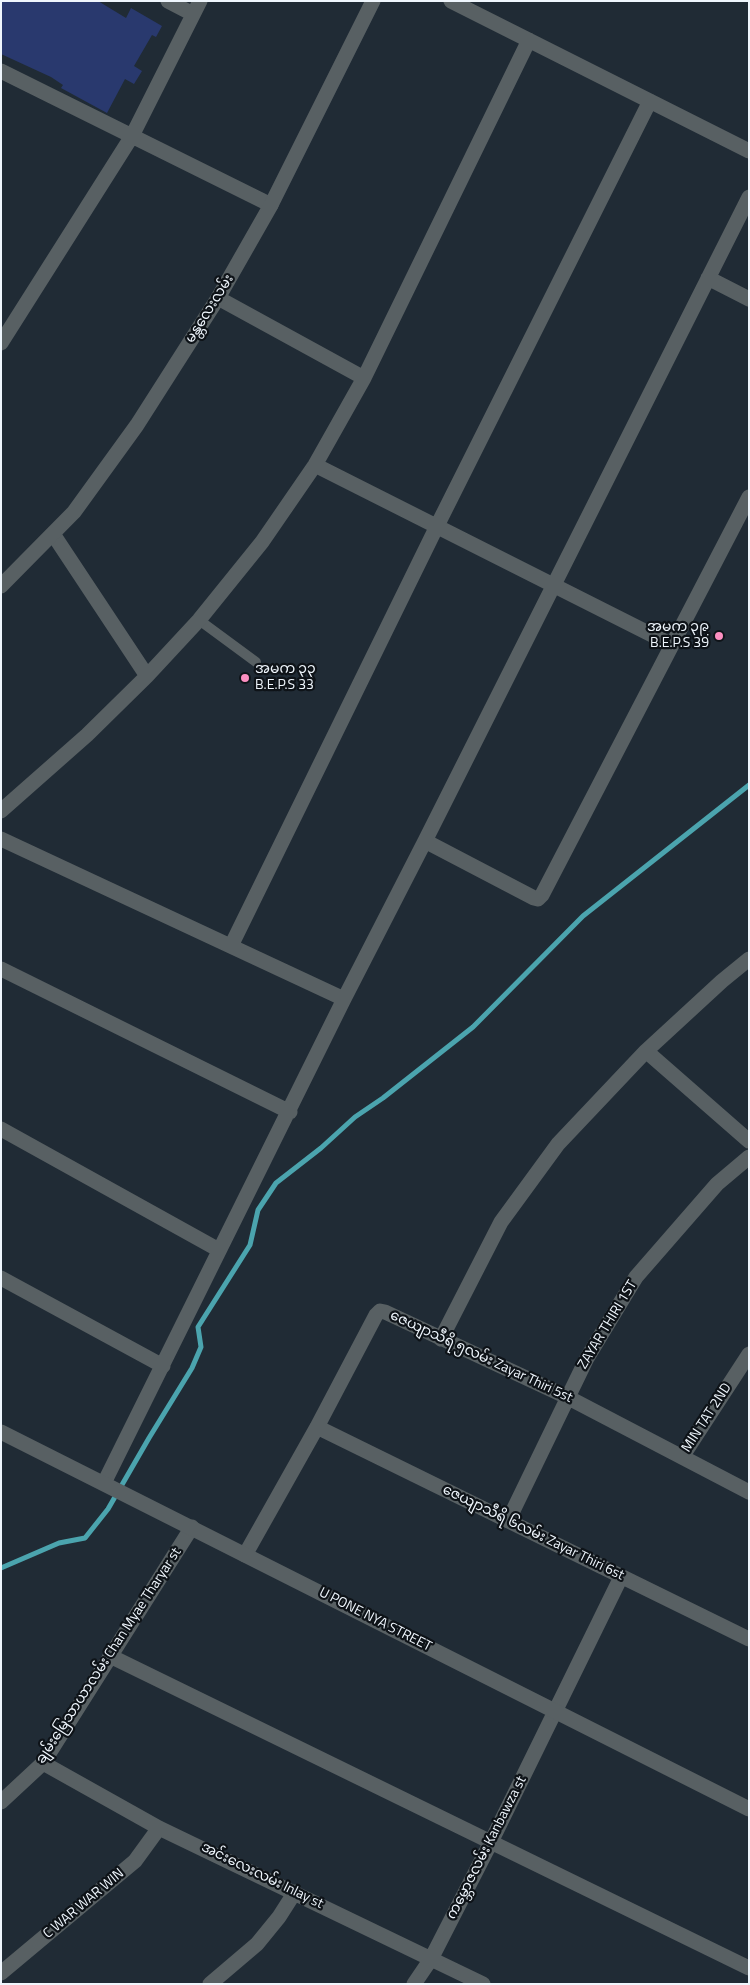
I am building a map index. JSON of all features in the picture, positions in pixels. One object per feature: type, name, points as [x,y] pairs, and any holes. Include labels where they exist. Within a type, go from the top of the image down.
[{"type":"street","points":[[1,343],[132,136],[196,8],[168,1]]},
{"type":"street","name":"မန္တလေးလမ်း","points":[[1,586],[74,512],[137,424],[218,298],[271,205],[373,1]]},
{"type":"street","points":[[451,1],[749,151]]},
{"type":"street","points":[[1,811],[87,736],[199,620],[262,542],[315,465],[364,378],[528,40]]},
{"type":"street","points":[[1,71],[271,205]]},
{"type":"street","points":[[231,946],[437,526],[650,101]]},
{"type":"street","points":[[104,1483],[219,1250],[290,1112],[344,999],[425,842],[749,196]]},
{"type":"street","points":[[708,278],[749,299]]},
{"type":"street","points":[[218,298],[364,378]]},
{"type":"street","points":[[315,465],[672,645]]},
{"type":"street","points":[[425,842],[538,899],[542,895],[672,645],[744,517],[749,497]]},
{"type":"street","points":[[53,534],[147,676]]},
{"type":"street","points":[[1,839],[344,999]]},
{"type":"street","points":[[441,1339],[501,1222],[558,1144],[646,1051],[722,981],[749,959]]},
{"type":"street","points":[[1,969],[290,1112]]},
{"type":"street","points":[[646,1051],[749,1140]]},
{"type":"street","points":[[1,1129],[219,1250]]},
{"type":"street","name":"ZAYAR THIRI 1ST","points":[[508,1521],[587,1358],[636,1277],[717,1184],[749,1157]]},
{"type":"street","points":[[1,1278],[163,1366]]},
{"type":"street","name":"ဇေယျာသီရိ ၅လမ်း Zayar Thiri 5st","points":[[245,1555],[317,1428],[376,1315],[380,1312],[385,1312],[567,1397],[749,1492]]},
{"type":"street","name":"MIN TAT 2ND","points":[[682,1457],[749,1354]]},
{"type":"street","name":"ဇေယျာသီရိ ၆လမ်း Zayar Thiri 6st","points":[[317,1428],[749,1638]]},
{"type":"street","name":"U PONE NYA STREET","points":[[1,1432],[192,1526],[245,1555],[749,1809]]},
{"type":"street","name":"ချမ်းမြေသာယာလမ်း Chan Myae Tharyar st","points":[[1,1802],[43,1763],[192,1526]]},
{"type":"street","name":"ကမ္ဘောဇလမ်း Kanbawza st","points":[[414,1984],[431,1959],[491,1842],[622,1577]]},
{"type":"street","points":[[110,1656],[749,1968]]},
{"type":"street","name":"အင်းလေးလမ်း Inlay st","points":[[43,1763],[159,1828],[483,1984]]},
{"type":"street","name":"C WAR WAR WIN","points":[[1,1973],[135,1861],[159,1828]]},
{"type":"street","points":[[210,1984],[257,1944],[279,1917],[295,1892]]},
{"type":"lane","points":[[199,620],[256,662]]},
{"type":"building","points":[[1,1],[98,1],[126,18],[131,8],[162,26],[156,37],[152,35],[134,66],[142,71],[134,84],[125,79],[107,113],[61,88],[63,85],[51,77],[1,54]]},
{"type":"waterway","points":[[1,1568],[59,1543],[85,1538],[108,1509],[192,1368],[201,1347],[198,1327],[250,1245],[258,1210],[276,1183],[321,1148],[355,1117],[383,1098],[473,1027],[583,916],[749,785]]},
{"type":"place","name":"အမက ၃၉ B.E.P.S 39","points":[[719,636]]},
{"type":"place","name":"အမက ၃၃ B.E.P.S 33","points":[[245,678]]}]
